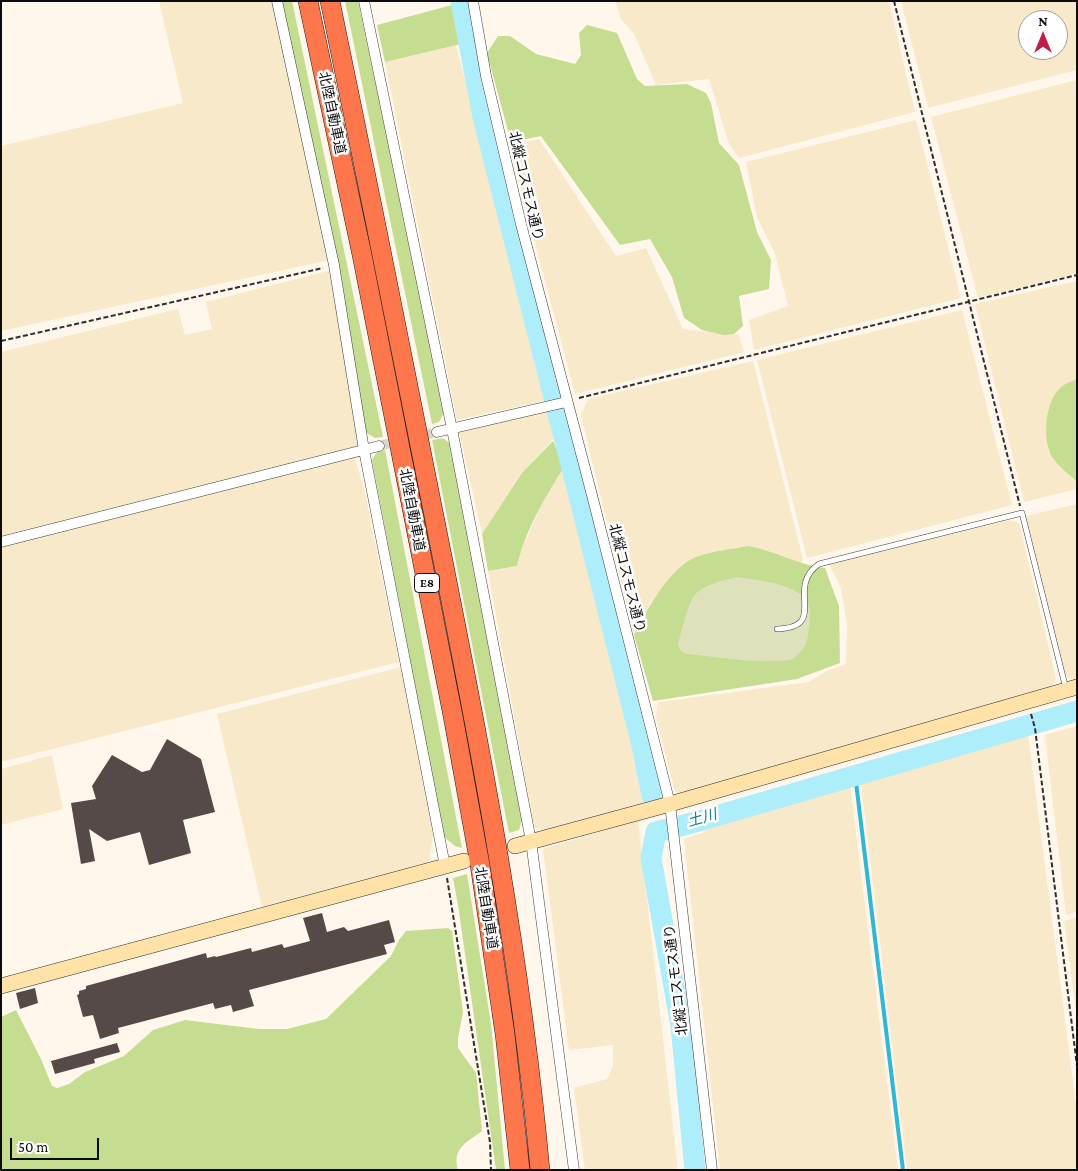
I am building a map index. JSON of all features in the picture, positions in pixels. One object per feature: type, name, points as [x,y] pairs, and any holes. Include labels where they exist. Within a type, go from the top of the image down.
[{"type":"highway","name":"北陸自動車道","points":[[308,1],[362,255],[455,726],[480,865],[505,1034],[520,1170]]},
{"type":"highway","name":"北陸自動車道","points":[[330,1],[382,250],[478,739],[513,944],[540,1170]]},
{"type":"street","points":[[277,1],[334,265],[364,450],[445,866]]},
{"type":"street","points":[[364,1],[452,429],[530,841],[574,1170]]},
{"type":"street","name":"北縦コスモス通り","points":[[473,1],[486,76],[560,403],[596,508],[670,807],[712,1170]]},
{"type":"street","points":[[436,432],[560,403]]},
{"type":"street","points":[[1,542],[379,446]]},
{"type":"street","points":[[515,846],[670,807],[1071,688]]},
{"type":"street","points":[[1,986],[464,861]]},
{"type":"lane","points":[[778,630],[791,629],[804,619],[806,614],[803,590],[810,570],[819,564],[1022,513],[1071,688]]},
{"type":"path","points":[[894,1],[1022,513]]},
{"type":"path","points":[[1,341],[334,265]]},
{"type":"path","points":[[560,403],[1077,275]]},
{"type":"path","points":[[1028,707],[1035,728],[1077,1066]]},
{"type":"path","points":[[445,866],[490,1142],[491,1170]]},
{"type":"shaded area","points":[[159,1],[273,1],[330,260],[1,331],[1,146],[183,103]]},
{"type":"shaded area","points":[[615,1],[889,1],[915,112],[739,158],[729,144],[709,79],[656,85],[634,34],[621,19]]},
{"type":"shaded area","points":[[901,1],[1077,1],[1077,70],[928,108]]},
{"type":"shaded area","points":[[456,45],[548,400],[457,420],[385,62]]},
{"type":"shaded area","points":[[1077,80],[1077,273],[978,298],[931,117]]},
{"type":"shaded area","points":[[916,120],[961,298],[754,350],[749,320],[788,306],[775,254],[757,217],[746,162]]},
{"type":"shaded area","points":[[539,139],[616,256],[646,248],[683,329],[739,335],[744,352],[575,394],[509,145]]},
{"type":"shaded area","points":[[332,270],[363,456],[355,459],[364,488],[399,662],[1,762],[1,547],[261,481],[1,541],[1,352],[178,309],[185,335],[212,329],[206,302]]},
{"type":"shaded area","points":[[1077,281],[1077,379],[1059,388],[1048,450],[1053,459],[1077,482],[1077,489],[1024,502],[975,304]]},
{"type":"shaded area","points":[[962,310],[1012,505],[807,558],[757,360]]},
{"type":"shaded area","points":[[753,361],[803,559],[801,563],[786,559],[691,560],[674,573],[650,604],[634,635],[581,415],[588,399]]},
{"type":"shaded area","points":[[549,411],[556,436],[522,473],[482,534],[459,431]]},
{"type":"shaded area","points":[[564,467],[629,730],[643,806],[542,831],[534,827],[488,571],[517,566],[520,553],[546,495]]},
{"type":"shaded area","points":[[1077,504],[1077,680],[1075,681],[1066,676],[1026,516]]},
{"type":"shaded area","points":[[1009,520],[1019,523],[1056,678],[1052,686],[681,794],[675,791],[656,718],[658,702],[809,682],[826,671],[846,664],[847,624],[841,588],[829,564]]},
{"type":"shaded area","points":[[401,667],[433,835],[429,862],[262,907],[217,714]]},
{"type":"shaded area","points":[[1077,726],[1077,912],[1066,915],[1045,735]]},
{"type":"shaded area","points":[[1028,734],[1077,1112],[1077,1170],[907,1170],[861,783]]},
{"type":"shaded area","points":[[52,755],[63,809],[1,825],[1,769]]},
{"type":"shaded area","points":[[850,784],[898,1170],[720,1170],[684,839],[702,833],[717,822]]},
{"type":"shaded area","points":[[638,820],[678,1170],[585,1170],[574,1088],[607,1079],[613,1066],[613,1045],[569,1050],[543,849]]},
{"type":"shaded area","points":[[1077,917],[1077,1020],[1064,921]]},
{"type":"green space","points":[[276,1],[292,1],[383,437],[375,438],[365,432]]},
{"type":"green space","points":[[345,1],[358,1],[445,411],[439,422],[432,424]]},
{"type":"green space","points":[[456,4],[465,43],[385,62],[377,25]]},
{"type":"green space","points":[[587,25],[617,33],[637,79],[645,86],[687,84],[706,93],[711,103],[719,143],[739,165],[757,232],[771,260],[769,289],[739,296],[743,326],[734,334],[724,335],[702,330],[684,318],[672,277],[650,239],[620,245],[541,136],[511,142],[487,53],[498,36],[510,36],[536,54],[575,64],[581,55],[579,33]]},
{"type":"green space","points":[[1077,379],[1077,482],[1052,457],[1046,431],[1048,412],[1055,394],[1062,387]]},
{"type":"green space","points":[[443,438],[452,445],[523,816],[519,830],[509,833],[432,440]]},
{"type":"green space","points":[[553,441],[564,467],[530,527],[517,566],[488,571],[482,534],[522,473]]},
{"type":"green space","points":[[385,450],[462,848],[455,846],[444,837],[372,460],[377,452]]},
{"type":"green space","points":[[749,546],[805,564],[825,568],[839,606],[840,663],[797,679],[653,701],[634,635],[652,602],[668,580],[686,562],[708,553]]},
{"type":"green space","points":[[737,577],[777,584],[797,592],[805,598],[810,610],[808,636],[804,647],[797,656],[787,661],[753,661],[687,654],[679,648],[678,644],[687,612],[694,596],[708,586]]},
{"type":"green space","points":[[467,874],[491,1024],[505,1170],[496,1170],[453,878]]},
{"type":"green space","points":[[448,928],[452,931],[463,1012],[458,1048],[476,1073],[482,1131],[459,1151],[457,1156],[458,1170],[1,1170],[1,1017],[16,1010],[41,1059],[52,1086],[57,1088],[69,1084],[85,1072],[124,1056],[153,1030],[185,1020],[259,1029],[287,1029],[326,1019],[391,956],[406,931]]},
{"type":"building","points":[[167,739],[201,759],[215,812],[183,820],[191,853],[149,865],[140,832],[107,841],[89,829],[95,861],[81,864],[71,803],[96,799],[92,786],[112,755],[142,772],[150,770]]},
{"type":"building","points":[[322,913],[327,932],[344,927],[348,931],[389,920],[395,942],[384,945],[387,954],[249,990],[254,1006],[233,1012],[231,1005],[215,1009],[213,1003],[118,1028],[119,1033],[100,1039],[93,1015],[83,1017],[77,995],[79,991],[86,989],[86,986],[206,953],[207,958],[216,957],[251,948],[252,952],[282,944],[284,948],[310,941],[303,918]]},
{"type":"building","points":[[35,988],[38,1003],[20,1009],[16,993]]},
{"type":"building","points":[[117,1043],[120,1052],[94,1059],[95,1063],[55,1074],[51,1061]]},
{"type":"waterway","points":[[461,1],[483,117],[642,745],[652,796]]},
{"type":"waterway","name":"土川","points":[[695,1170],[681,1026],[651,858],[656,832],[1077,711]]},
{"type":"waterway","points":[[855,774],[903,1170]]},
{"type":"tunnel","points":[[379,446],[437,432]]}]
